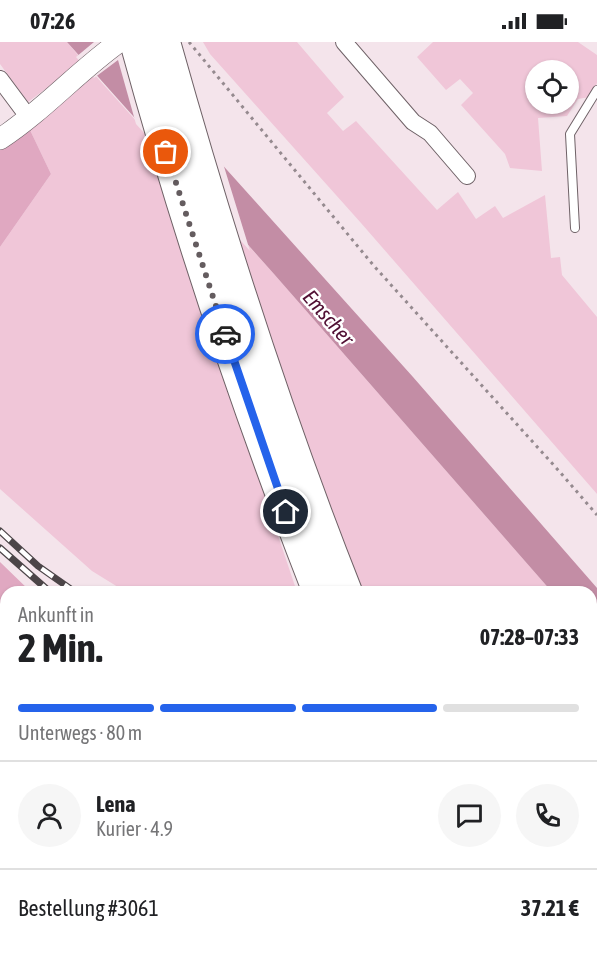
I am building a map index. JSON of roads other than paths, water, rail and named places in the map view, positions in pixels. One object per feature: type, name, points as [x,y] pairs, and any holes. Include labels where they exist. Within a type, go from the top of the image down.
[{"type":"highway","points":[[135,42],[159,130],[199,257],[286,512],[316,586]]},
{"type":"highway","points":[[165,42],[229,259],[321,526],[345,586]]},
{"type":"street","points":[[0,139],[29,118],[72,79],[119,42]]},
{"type":"street","points":[[344,42],[413,122],[430,133],[467,176]]},
{"type":"street","points":[[0,79],[29,118]]},
{"type":"lane","points":[[575,228],[570,134],[597,90]]},
{"type":"water","name":"Emscher","points":[[67,42],[112,42],[413,377],[595,586],[547,586]]},
{"type":"railway","points":[[0,531],[38,566],[66,586]]},
{"type":"railway","points":[[0,548],[43,586]]}]
